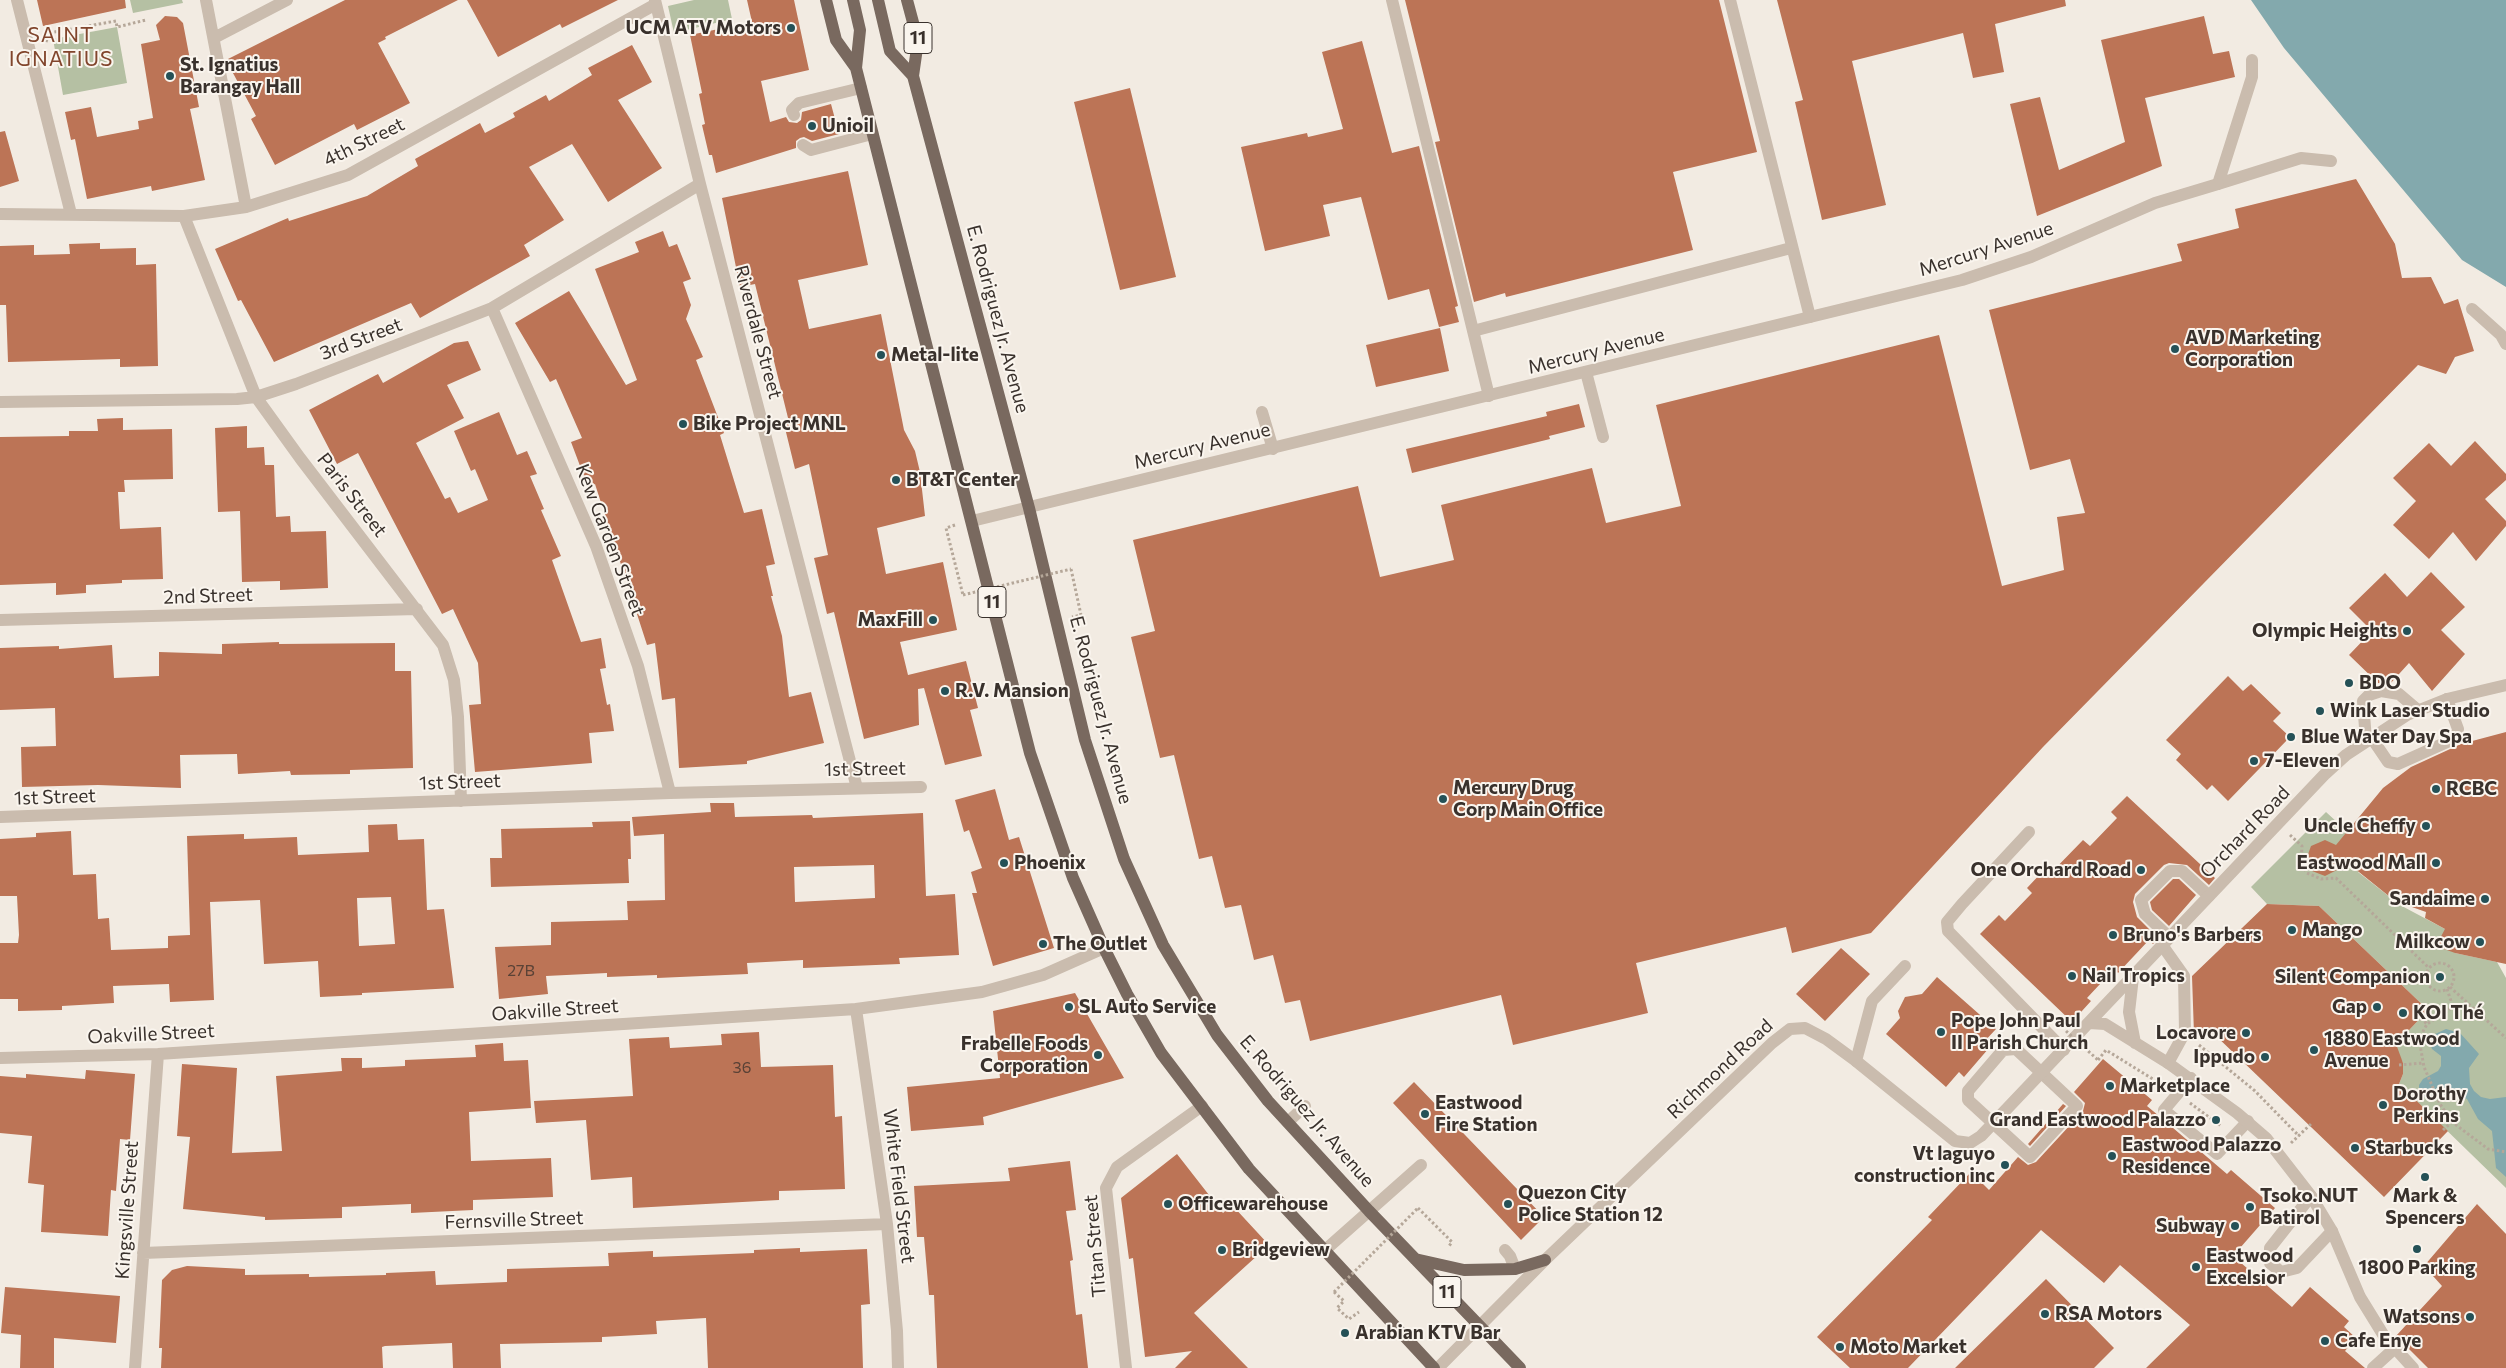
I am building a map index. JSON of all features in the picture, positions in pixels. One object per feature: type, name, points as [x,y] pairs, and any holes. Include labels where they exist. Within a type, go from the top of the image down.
[{"type":"main road","name":"11","points":[[826,0],[836,40],[856,68]]},
{"type":"main road","name":"11","points":[[853,0],[860,30],[856,68],[872,134],[1030,753],[1073,878],[1127,994],[1162,1053],[1249,1169],[1434,1368]]},
{"type":"main road","name":"11","points":[[878,0],[890,51],[913,76]]},
{"type":"main road","name":"E. Rodriguez Jr. Avenue","points":[[907,0],[918,40],[913,76],[1029,508],[1085,740],[1124,859],[1164,945],[1217,1034],[1288,1122],[1369,1211],[1520,1368]]},
{"type":"main road","points":[[1415,1259],[1464,1270],[1515,1269],[1545,1260]]},
{"type":"street","points":[[17,0],[72,214]]},
{"type":"street","points":[[206,0],[246,206]]},
{"type":"street","points":[[214,38],[287,0]]},
{"type":"street","points":[[1392,0],[1489,396]]},
{"type":"street","points":[[1730,0],[1791,248],[1810,317]]},
{"type":"street","name":"Riverdale Street","points":[[655,2],[700,184],[857,788]]},
{"type":"street","name":"4th Street","points":[[0,214],[184,216],[246,206],[348,175],[655,2]]},
{"type":"street","points":[[2218,184],[2252,77],[2252,60]]},
{"type":"street","points":[[794,115],[792,110],[799,103],[861,88]]},
{"type":"street","points":[[803,145],[811,150],[872,134]]},
{"type":"street","name":"Mercury Avenue","points":[[972,521],[1962,280],[2031,257],[2155,203],[2301,158],[2330,161]]},
{"type":"street","name":"3rd Street","points":[[0,402],[237,399],[256,397],[296,384],[492,308],[700,184]]},
{"type":"street","name":"Paris Street","points":[[184,216],[256,397],[300,458],[443,645],[454,680],[458,717],[461,801]]},
{"type":"street","points":[[1473,331],[1791,248]]},
{"type":"street","name":"Kew Garden Street","points":[[492,308],[596,546],[638,666],[670,793]]},
{"type":"street","points":[[2472,309],[2501,335],[2506,344]]},
{"type":"street","points":[[1586,372],[1603,437]]},
{"type":"street","points":[[1262,412],[1273,449]]},
{"type":"street","name":"2nd Street","points":[[0,620],[417,609]]},
{"type":"street","name":"Orchard Road","points":[[2133,977],[2324,775],[2368,739],[2419,711],[2447,699],[2506,685]]},
{"type":"street","points":[[2419,711],[2404,697],[2393,692],[2381,691],[2369,695],[2363,701],[2368,739],[2388,762],[2398,764],[2456,738],[2458,729],[2447,699]]},
{"type":"street","name":"1st Street","points":[[0,817],[670,793],[921,787]]},
{"type":"street","points":[[2029,832],[1947,922],[1948,931],[2064,1050]]},
{"type":"street","points":[[2168,1063],[2186,1032],[2184,976],[2165,941],[2145,914],[2141,900],[2170,871],[2182,870],[2209,896]]},
{"type":"street","name":"Oakville Street","points":[[0,1058],[158,1054],[856,1009],[982,992],[1043,975],[1104,948]]},
{"type":"street","points":[[1856,1060],[1872,1000],[1905,966]]},
{"type":"street","points":[[2133,977],[2129,1012],[2135,1043]]},
{"type":"street","name":"Richmond Road","points":[[1438,1368],[1545,1260],[1772,1043],[1790,1029],[1800,1027],[1810,1030],[1856,1060],[1955,1140],[1970,1143],[1981,1136],[2133,977]]},
{"type":"street","name":"White Field Street","points":[[856,1009],[888,1224],[897,1331],[898,1368]]},
{"type":"street","points":[[2089,1022],[2105,1024],[2191,1078],[2248,1121],[2280,1154],[2311,1196],[2332,1231],[2360,1297],[2384,1336],[2413,1368]]},
{"type":"street","points":[[2016,1049],[2077,1106],[2030,1157],[1993,1123],[1968,1100],[1968,1091],[2003,1050],[2016,1049]]},
{"type":"street","name":"Kingsville Street","points":[[135,1368],[158,1054]]},
{"type":"street","points":[[2191,1078],[2164,1110],[2217,1154],[2248,1121]]},
{"type":"street","name":"Titan Street","points":[[1126,1368],[1106,1188],[1117,1167],[1202,1106]]},
{"type":"street","points":[[1288,1122],[1305,1106]]},
{"type":"street","points":[[1324,1251],[1421,1165]]},
{"type":"street","points":[[2311,1196],[2270,1248],[2270,1263],[2281,1272],[2297,1268],[2332,1231]]},
{"type":"street","name":"Fernsville Street","points":[[143,1253],[888,1224]]},
{"type":"street","points":[[1505,1250],[1510,1256],[1515,1269]]},
{"type":"street","points":[[2373,1368],[2396,1350]]},
{"type":"street","points":[[2382,1368],[2396,1350]]},
{"type":"path","points":[[36,71],[49,33],[116,21],[117,27],[146,20]]},
{"type":"path","points":[[946,528],[962,595],[1070,569],[1081,615]]},
{"type":"path","points":[[2279,824],[2302,846],[2301,863],[2307,873],[2321,879],[2336,878],[2429,968]]},
{"type":"path","points":[[2440,962],[2451,967],[2455,978],[2449,988],[2441,991],[2430,987],[2426,977],[2429,968],[2440,962]]},
{"type":"path","points":[[2449,988],[2452,1004],[2449,1010],[2427,1024],[2419,1039],[2423,1064],[2440,1104],[2452,1122],[2488,1149],[2506,1152]]},
{"type":"path","points":[[2449,988],[2506,1038]]},
{"type":"path","points":[[2417,1015],[2427,1024]]},
{"type":"path","points":[[2066,1031],[2098,1060],[2106,1050]]},
{"type":"path","points":[[2199,1041],[2199,1047],[2255,1091],[2299,1136]]},
{"type":"path","points":[[2399,1065],[2423,1064]]},
{"type":"path","points":[[2280,1154],[2312,1122]]},
{"type":"path","points":[[2443,1130],[2452,1122]]},
{"type":"path","points":[[1371,1302],[1349,1319],[1337,1308],[1344,1301],[1334,1292],[1418,1208],[1452,1242],[1449,1246]]},
{"type":"green space","points":[[130,0],[182,0],[183,3],[133,13]]},
{"type":"green space","points":[[694,0],[728,0],[732,19],[674,33],[668,6]]},
{"type":"green space","points":[[117,27],[127,83],[63,95],[53,39]]},
{"type":"green space","points":[[2326,812],[2373,855],[2358,872],[2400,905],[2445,929],[2455,953],[2497,962],[2506,978],[2506,1188],[2399,1084],[2403,1074],[2403,1063],[2394,1046],[2428,1010],[2319,906],[2267,904],[2251,887]]},
{"type":"water","points":[[2251,0],[2506,0],[2506,287],[2462,260],[2284,48]]},
{"type":"water","points":[[2446,1029],[2460,1033],[2479,1054],[2469,1068],[2470,1084],[2474,1091],[2481,1097],[2490,1099],[2506,1097],[2506,1177],[2496,1168],[2492,1131],[2478,1119],[2467,1099],[2456,1094],[2432,1100],[2427,1099],[2419,1090],[2419,1085],[2423,1079],[2438,1071],[2441,1066],[2441,1056],[2432,1049],[2429,1039]]},
{"type":"building","points":[[37,0],[125,0],[126,8],[43,26]]},
{"type":"building","points":[[345,0],[458,0],[385,37],[386,39],[378,43],[410,103],[357,130],[354,124],[275,165],[251,119],[256,116],[226,60]]},
{"type":"building","points":[[467,0],[618,0],[562,28],[560,24],[498,57]]},
{"type":"building","points":[[747,0],[794,0],[809,70],[761,81],[770,122],[786,117],[789,122],[797,123],[801,120],[802,112],[831,104],[839,134],[812,141],[804,137],[800,138],[796,141],[796,148],[716,173],[712,155],[709,155],[702,125],[705,124],[699,94],[702,93],[690,35],[752,22]]},
{"type":"building","points":[[1405,0],[1719,0],[1757,152],[1673,172],[1693,250],[1506,297],[1505,293],[1474,302],[1435,142],[1440,141]]},
{"type":"building","points":[[1777,0],[2065,0],[2066,6],[1995,24],[2004,72],[1973,78],[1963,33],[1852,61],[1886,205],[1822,220],[1795,102],[1803,100]]},
{"type":"building","points":[[165,16],[177,17],[183,23],[199,107],[190,109],[205,180],[152,191],[151,186],[87,199],[75,139],[71,140],[65,112],[91,107],[97,137],[139,129],[138,121],[153,118],[141,44],[160,40],[156,25]]},
{"type":"building","points":[[2204,16],[2213,54],[2229,51],[2235,77],[2145,98],[2162,166],[2037,216],[2010,104],[2040,97],[2059,170],[2125,142],[2101,40]]},
{"type":"building","points":[[1362,41],[1392,153],[1419,146],[1458,306],[1455,307],[1459,322],[1439,327],[1429,289],[1388,300],[1361,197],[1323,205],[1330,236],[1265,251],[1241,147],[1307,133],[1308,137],[1343,129],[1322,52]]},
{"type":"building","points":[[632,45],[652,82],[618,100],[662,168],[608,202],[572,144],[529,167],[564,220],[524,245],[530,256],[420,318],[411,303],[274,362],[241,300],[238,301],[215,249],[288,218],[289,221],[367,196],[418,166],[415,159],[480,123],[485,133],[515,117],[513,113],[546,95],[549,101],[592,75],[588,68]]},
{"type":"building","points":[[1130,88],[1176,277],[1120,290],[1074,102]]},
{"type":"building","points":[[5,131],[19,181],[0,187],[0,132]]},
{"type":"building","points":[[848,171],[868,265],[798,280],[809,329],[881,314],[904,430],[915,451],[920,472],[925,516],[877,528],[886,574],[943,562],[957,630],[900,642],[908,675],[966,661],[978,708],[970,710],[982,756],[945,765],[924,688],[918,689],[919,725],[864,739],[834,612],[827,614],[814,558],[828,555],[809,464],[795,469],[784,424],[789,422],[755,284],[740,287],[722,198]]},
{"type":"building","points":[[2356,179],[2395,244],[2402,278],[2431,277],[2444,304],[2458,299],[2474,351],[2455,357],[2446,374],[2418,365],[2043,747],[1871,933],[1792,953],[1786,927],[1636,963],[1648,1013],[1513,1045],[1501,995],[1310,1041],[1300,1000],[1285,1003],[1273,955],[1254,960],[1241,905],[1225,908],[1212,856],[1199,859],[1174,755],[1160,758],[1131,637],[1155,631],[1133,540],[1358,486],[1380,577],[1454,560],[1441,505],[1592,468],[1606,523],[1681,506],[1656,405],[1939,335],[2002,586],[2064,570],[2057,517],[2085,513],[2070,459],[2030,470],[1989,310],[2182,261],[2177,244],[2239,228],[2235,209]]},
{"type":"building","points":[[663,231],[669,247],[677,244],[691,279],[683,282],[691,305],[686,319],[703,357],[696,360],[724,433],[720,435],[744,513],[762,509],[775,564],[766,566],[773,596],[771,596],[782,636],[789,697],[811,692],[824,743],[747,761],[747,764],[679,768],[675,698],[662,700],[655,643],[647,645],[595,484],[588,487],[571,442],[582,438],[556,379],[550,382],[515,323],[569,291],[626,385],[637,380],[595,269],[639,252],[635,242]]},
{"type":"building","points":[[100,243],[100,249],[136,248],[136,265],[156,264],[158,366],[120,367],[120,359],[8,362],[6,305],[0,305],[0,246],[34,245],[34,255],[70,254],[69,244]]},
{"type":"building","points":[[1440,328],[1449,371],[1376,387],[1366,345]]},
{"type":"building","points":[[468,341],[481,370],[447,385],[464,418],[416,443],[445,499],[450,497],[458,513],[488,500],[475,469],[471,471],[454,431],[499,412],[517,455],[527,451],[537,474],[530,476],[544,509],[541,510],[561,556],[552,560],[581,642],[601,638],[606,668],[600,669],[607,705],[610,704],[614,731],[589,733],[592,763],[475,772],[469,705],[481,704],[478,663],[453,609],[442,614],[358,453],[337,464],[309,410],[378,374],[383,383],[454,343]]},
{"type":"building","points":[[1579,404],[1585,427],[1549,436],[1550,439],[1412,473],[1406,449],[1547,416],[1546,412]]},
{"type":"building","points":[[123,418],[123,430],[172,429],[173,479],[124,480],[125,492],[118,492],[120,529],[161,527],[163,579],[122,580],[122,583],[86,585],[86,593],[56,595],[56,583],[0,585],[0,437],[69,436],[69,431],[98,431],[97,419]]},
{"type":"building","points":[[247,426],[247,448],[264,447],[265,465],[274,465],[276,517],[290,516],[291,532],[326,531],[328,588],[280,590],[280,581],[242,582],[240,511],[218,512],[215,428]]},
{"type":"building","points":[[2475,441],[2506,474],[2506,480],[2485,499],[2506,521],[2506,526],[2476,561],[2453,532],[2429,559],[2393,525],[2416,501],[2393,478],[2429,443],[2451,466]]},
{"type":"building","name":"Olympic Heights","points":[[2431,572],[2465,607],[2441,630],[2465,654],[2432,691],[2409,663],[2390,684],[2378,683],[2349,655],[2372,631],[2349,608],[2385,573],[2407,597]]},
{"type":"building","points":[[279,642],[279,644],[395,643],[395,671],[411,671],[413,768],[350,770],[350,774],[291,775],[290,771],[238,774],[237,754],[180,755],[181,788],[98,785],[22,787],[21,747],[56,746],[55,708],[0,710],[0,648],[59,646],[59,649],[112,645],[114,678],[159,676],[159,652],[222,654],[222,644]]},
{"type":"building","name":"Olympic Heights","points":[[2228,676],[2243,691],[2251,684],[2281,713],[2273,721],[2290,737],[2228,801],[2212,785],[2207,790],[2176,760],[2181,754],[2166,740]]},
{"type":"building","name":"Eastwood Mall","points":[[2506,732],[2506,964],[2455,953],[2436,946],[2445,929],[2425,918],[2426,912],[2395,901],[2349,864],[2325,876],[2312,871],[2306,860],[2311,846],[2325,840],[2336,845],[2383,788],[2411,767],[2461,744]]},
{"type":"building","points":[[995,789],[1009,840],[1019,837],[1054,948],[993,966],[972,893],[977,893],[971,872],[982,868],[969,830],[964,832],[955,800]]},
{"type":"building","points":[[2127,796],[2215,878],[2209,885],[2187,865],[2169,863],[2164,865],[2135,894],[2133,902],[2137,917],[2158,938],[2153,944],[2149,940],[2118,973],[2114,969],[2087,998],[2091,1001],[2072,1022],[1980,934],[1999,915],[2005,921],[2032,893],[2027,888],[2043,871],[2048,876],[2083,840],[2090,846],[2117,818],[2111,812]]},
{"type":"building","points":[[710,803],[734,803],[735,817],[812,815],[813,818],[923,813],[926,896],[955,894],[959,955],[899,958],[900,964],[803,968],[803,960],[747,963],[748,974],[657,978],[657,975],[607,977],[607,973],[546,976],[548,994],[499,999],[495,947],[551,945],[551,922],[628,920],[627,901],[665,900],[664,834],[634,836],[632,817],[711,812]],"holes":[[[874,865],[875,898],[795,902],[794,867]]]},
{"type":"building","points":[[630,821],[631,859],[628,859],[629,883],[491,887],[490,858],[502,858],[501,829],[593,827],[592,822]]},
{"type":"building","points":[[397,824],[398,840],[424,839],[427,910],[444,909],[454,988],[320,997],[318,961],[264,964],[260,900],[210,902],[214,1000],[170,1002],[169,984],[113,986],[114,1003],[62,1006],[62,1010],[18,1011],[18,999],[0,999],[0,943],[18,943],[19,935],[17,896],[0,896],[0,839],[36,837],[36,833],[71,831],[73,875],[96,874],[98,919],[109,918],[111,950],[168,948],[168,936],[190,935],[187,836],[244,834],[244,839],[297,837],[298,855],[369,852],[368,825]],"holes":[[[391,897],[395,944],[359,946],[357,898]]]},
{"type":"building","points":[[2173,879],[2179,879],[2196,895],[2169,926],[2152,910],[2150,902]]},
{"type":"building","name":"1880 Eastwood Avenue","points":[[2267,904],[2319,906],[2428,1010],[2396,1044],[2403,1063],[2403,1074],[2399,1084],[2448,1131],[2384,1197],[2214,1034],[2194,1034],[2192,976]]},
{"type":"building","points":[[1841,948],[1870,974],[1825,1021],[1796,994]]},
{"type":"building","name":"Pope John Paul II Parish Church","points":[[1937,977],[1996,1029],[1983,1043],[1989,1048],[1964,1077],[1959,1072],[1946,1087],[1886,1034],[1900,1018],[1898,1011],[1905,997],[1922,994]]},
{"type":"building","points":[[1075,993],[1124,1078],[983,1117],[984,1125],[911,1131],[907,1087],[1000,1078],[993,1011]]},
{"type":"building","points":[[759,1032],[761,1067],[833,1065],[835,1117],[842,1116],[845,1189],[779,1191],[779,1200],[633,1208],[632,1177],[591,1180],[586,1120],[536,1123],[534,1101],[633,1096],[629,1039],[669,1037],[670,1048],[722,1045],[721,1034]]},
{"type":"building","points":[[503,1043],[504,1061],[528,1060],[531,1108],[469,1112],[471,1161],[551,1158],[553,1197],[473,1200],[473,1210],[411,1213],[411,1204],[342,1207],[342,1218],[265,1220],[265,1217],[183,1209],[190,1137],[177,1136],[182,1064],[237,1068],[232,1153],[282,1151],[276,1076],[342,1071],[341,1058],[362,1058],[362,1068],[405,1066],[405,1060],[476,1057],[475,1045]]},
{"type":"building","points":[[2103,1059],[2152,1100],[2147,1106],[2227,1174],[2231,1170],[2275,1208],[2233,1256],[2292,1307],[2310,1287],[2349,1321],[2344,1327],[2356,1338],[2345,1351],[2365,1368],[2146,1368],[2190,1325],[2120,1265],[2104,1283],[2041,1230],[1908,1368],[1850,1368],[1817,1337],[1932,1220],[1928,1217],[1971,1172],[1989,1190],[2018,1157],[2028,1165],[2036,1162],[2083,1111],[2085,1103],[2074,1092]]},
{"type":"building","points":[[86,1070],[135,1074],[130,1140],[120,1139],[116,1191],[111,1190],[108,1236],[41,1232],[44,1185],[28,1183],[32,1136],[0,1133],[0,1076],[26,1078],[26,1074],[85,1079]]},
{"type":"building","points":[[1414,1082],[1544,1217],[1521,1240],[1393,1103]]},
{"type":"building","points":[[2063,1104],[2066,1106],[2030,1146],[2028,1144]]},
{"type":"building","points":[[1177,1154],[1223,1213],[1232,1205],[1269,1245],[1194,1313],[1248,1368],[1175,1368],[1192,1351],[1145,1357],[1133,1258],[1129,1259],[1121,1198]]},
{"type":"building","points":[[1070,1161],[1076,1210],[1066,1211],[1073,1260],[1070,1261],[1076,1315],[1082,1314],[1088,1368],[937,1368],[934,1295],[929,1295],[924,1237],[917,1237],[914,1186],[1010,1181],[1008,1168]]},
{"type":"building","points":[[2477,1204],[2506,1234],[2506,1368],[2428,1368],[2396,1336],[2442,1286],[2424,1266]]},
{"type":"building","points":[[800,1248],[800,1252],[867,1249],[870,1304],[861,1305],[863,1368],[708,1368],[706,1318],[656,1321],[657,1334],[602,1337],[602,1342],[500,1344],[501,1368],[453,1368],[452,1343],[382,1347],[383,1368],[161,1368],[162,1348],[159,1348],[162,1280],[172,1270],[187,1266],[245,1269],[245,1275],[309,1274],[309,1277],[386,1275],[386,1273],[435,1271],[436,1285],[507,1282],[507,1269],[609,1266],[608,1253],[653,1251],[653,1257],[754,1253],[754,1250]]},
{"type":"building","name":"RSA Motors","points":[[2046,1279],[2114,1348],[2094,1368],[1955,1368]]},
{"type":"building","points":[[5,1287],[120,1296],[116,1343],[54,1338],[54,1368],[20,1368],[21,1335],[1,1333]]},
{"type":"place","name":"UCM ATV Motors","points":[[791,28]]},
{"type":"place","name":"St. Ignatius Barangay Hall","points":[[170,76]]},
{"type":"place","name":"Unioil","points":[[812,126]]},
{"type":"place","name":"AVD Marketing Corporation","points":[[2175,349]]},
{"type":"place","name":"Metal-lite","points":[[881,355]]},
{"type":"place","name":"Bike Project MNL","points":[[683,424]]},
{"type":"place","name":"BT&T Center","points":[[896,480]]},
{"type":"place","name":"MaxFill","points":[[933,620]]},
{"type":"place","name":"Olympic Heights","points":[[2407,631]]},
{"type":"place","name":"BDO","points":[[2349,683]]},
{"type":"place","name":"R.V. Mansion","points":[[945,691]]},
{"type":"place","name":"Wink Laser Studio","points":[[2320,711]]},
{"type":"place","name":"Blue Water Day Spa","points":[[2291,737]]},
{"type":"place","name":"7-Eleven","points":[[2254,761]]},
{"type":"place","name":"RCBC","points":[[2436,789]]},
{"type":"place","name":"Mercury Drug Corp Main Office","points":[[1443,799]]},
{"type":"place","name":"Uncle Cheffy","points":[[2426,826]]},
{"type":"place","name":"Phoenix","points":[[1004,863]]},
{"type":"place","name":"Eastwood Mall","points":[[2436,863]]},
{"type":"place","name":"One Orchard Road","points":[[2141,870]]},
{"type":"place","name":"Sandaime","points":[[2485,899]]},
{"type":"place","name":"Mango","points":[[2292,930]]},
{"type":"place","name":"Bruno's Barbers","points":[[2113,935]]},
{"type":"place","name":"Milkcow","points":[[2480,942]]},
{"type":"place","name":"The Outlet","points":[[1043,944]]},
{"type":"place","name":"Nail Tropics","points":[[2072,976]]},
{"type":"place","name":"Silent Companion","points":[[2440,977]]},
{"type":"place","name":"SL Auto Service","points":[[1069,1007]]},
{"type":"place","name":"Gap","points":[[2377,1007]]},
{"type":"place","name":"KOI Thé","points":[[2403,1013]]},
{"type":"place","name":"Pope John Paul II Parish Church","points":[[1941,1032]]},
{"type":"place","name":"Locavore","points":[[2246,1033]]},
{"type":"place","name":"1880 Eastwood Avenue","points":[[2314,1050]]},
{"type":"place","name":"Frabelle Foods Corporation","points":[[1098,1055]]},
{"type":"place","name":"Ippudo","points":[[2265,1057]]},
{"type":"place","name":"Marketplace","points":[[2110,1086]]},
{"type":"place","name":"Dorothy Perkins","points":[[2383,1105]]},
{"type":"place","name":"Eastwood Fire Station","points":[[1425,1114]]},
{"type":"place","name":"Grand Eastwood Palazzo","points":[[2216,1120]]},
{"type":"place","name":"Starbucks","points":[[2355,1148]]},
{"type":"place","name":"Eastwood Palazzo Residence","points":[[2112,1156]]},
{"type":"place","name":"Vt laguyo construction inc","points":[[2005,1165]]},
{"type":"place","name":"Mark & Spencers","points":[[2425,1177]]},
{"type":"place","name":"Officewarehouse","points":[[1168,1204]]},
{"type":"place","name":"Quezon City Police Station 12","points":[[1508,1204]]},
{"type":"place","name":"Tsoko.NUT Batirol","points":[[2250,1207]]},
{"type":"place","name":"Subway","points":[[2235,1226]]},
{"type":"place","name":"1800 Parking","points":[[2417,1249]]},
{"type":"place","name":"Bridgeview","points":[[1222,1250]]},
{"type":"place","name":"Eastwood Excelsior","points":[[2196,1267]]},
{"type":"place","name":"RSA Motors","points":[[2045,1314]]},
{"type":"place","name":"Watsons","points":[[2470,1317]]},
{"type":"place","name":"Arabian KTV Bar","points":[[1345,1333]]},
{"type":"place","name":"Cafe Enye","points":[[2325,1341]]},
{"type":"place","name":"Moto Market","points":[[1840,1347]]},
{"type":"district","name":"SAINT IGNATIUS","points":[[61,47]]}]
